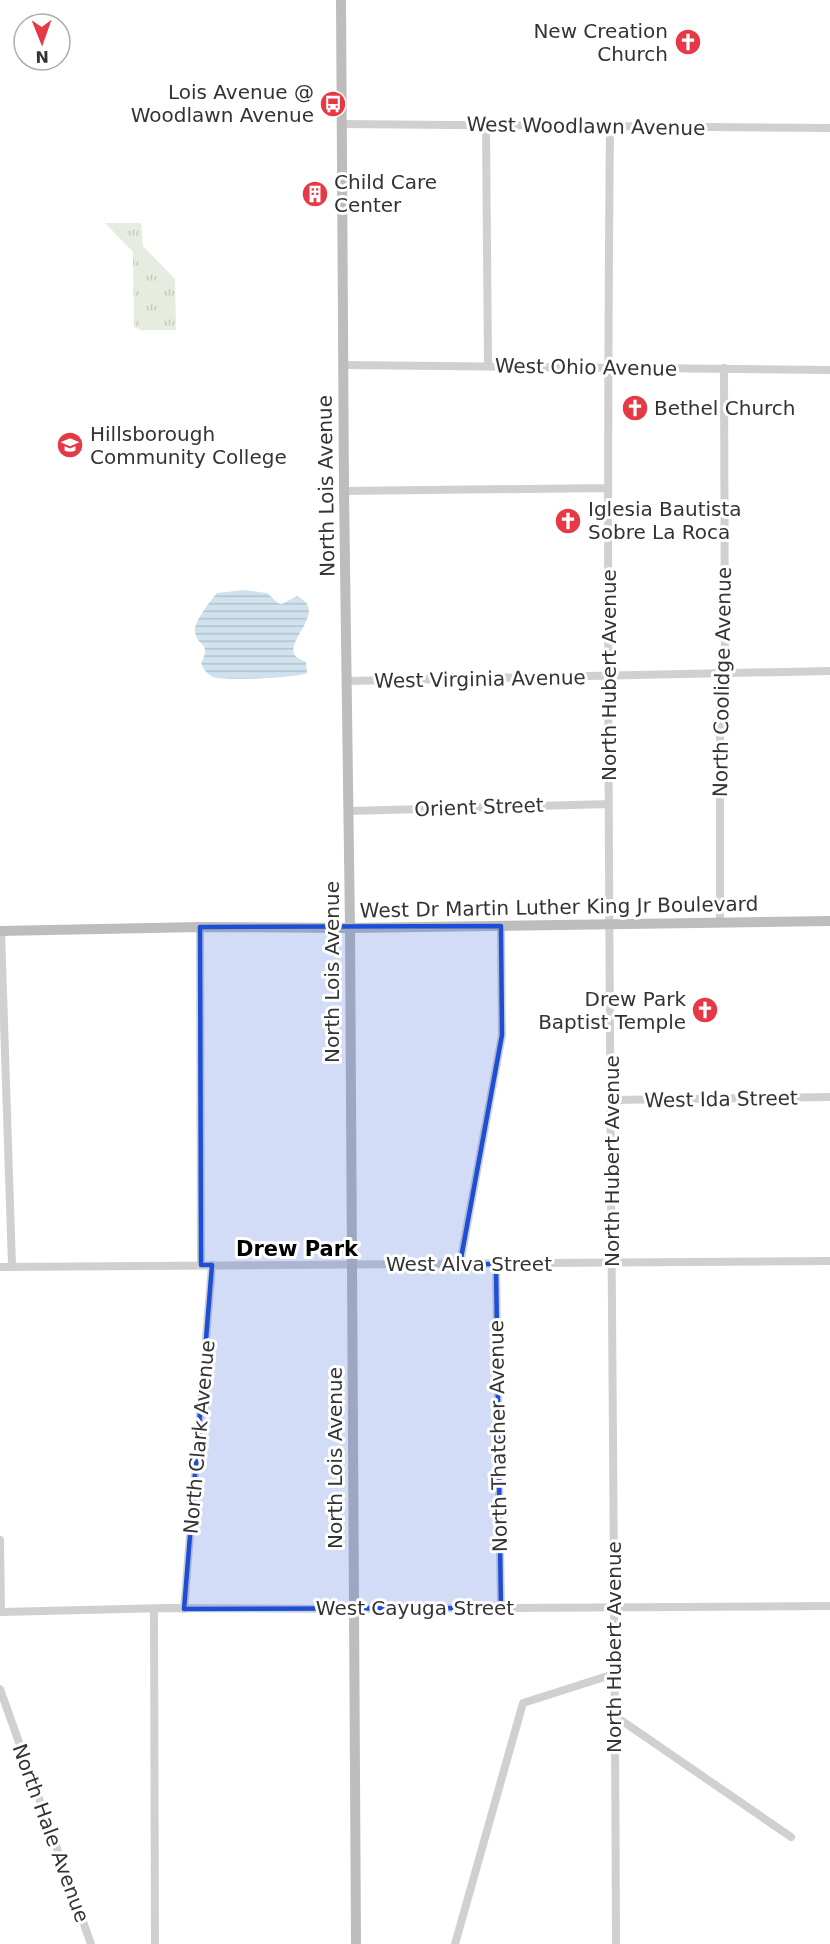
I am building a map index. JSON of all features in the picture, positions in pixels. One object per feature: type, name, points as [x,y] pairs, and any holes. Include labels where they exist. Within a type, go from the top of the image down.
[{"type":"street","name":"North Lois Avenue","points":[[341,0],[350,928],[356,1944]]},
{"type":"street","name":"West Woodlawn Avenue","points":[[341,124],[830,128]]},
{"type":"street","points":[[486,125],[488,366]]},
{"type":"street","name":"North Hubert Avenue","points":[[610,126],[609,925],[616,1944]]},
{"type":"street","name":"West Ohio Avenue","points":[[343,365],[830,370]]},
{"type":"street","name":"North Coolidge Avenue","points":[[720,923],[720,682],[725,673],[724,368]]},
{"type":"street","points":[[344,491],[608,488]]},
{"type":"street","name":"West Virginia Avenue","points":[[347,681],[830,671]]},
{"type":"street","name":"Orient Street","points":[[348,811],[609,804]]},
{"type":"street","name":"West Dr Martin Luther King Jr Boulevard","points":[[0,931],[830,921]]},
{"type":"street","points":[[460,1264],[502,1035],[501,926]]},
{"type":"street","points":[[200,927],[201,1266]]},
{"type":"street","points":[[0,931],[12,1266]]},
{"type":"street","name":"West Ida Street","points":[[611,1100],[830,1097]]},
{"type":"street","name":"West Alva Street","points":[[0,1266],[830,1261]]},
{"type":"street","name":"North Thatcher Avenue","points":[[496,1264],[501,1608]]},
{"type":"street","name":"North Clark Avenue","points":[[184,1608],[212,1265]]},
{"type":"street","points":[[0,1540],[1,1612]]},
{"type":"street","name":"West Cayuga Street","points":[[1,1612],[184,1608],[354,1610],[830,1606]]},
{"type":"street","points":[[154,1609],[155,1944]]},
{"type":"street","points":[[455,1944],[523,1703],[615,1674]]},
{"type":"street","name":"North Hale Avenue","points":[[0,1689],[91,1944]]},
{"type":"street","points":[[615,1716],[791,1837]]},
{"type":"highlighted area","points":[[501,926],[502,1035],[460,1264],[496,1264],[501,1608],[184,1609],[212,1281],[212,1265],[201,1265],[200,927]]},
{"type":"green space","points":[[105,223],[141,223],[143,246],[175,279],[176,330],[141,330],[134,327],[133,252]]},
{"type":"water","points":[[244,590],[267,593],[282,604],[297,596],[306,602],[309,609],[308,616],[296,640],[294,654],[306,662],[307,673],[276,678],[231,679],[213,677],[204,669],[201,663],[205,651],[195,629],[198,621],[217,593]]},
{"type":"place","name":"New Creation Church","points":[[688,42]]},
{"type":"place","name":"Lois Avenue @ Woodlawn Avenue","points":[[333,104]]},
{"type":"place","name":"Child Care Center","points":[[315,194]]},
{"type":"place","name":"Bethel Church","points":[[635,408]]},
{"type":"place","name":"Hillsborough Community College","points":[[70,445]]},
{"type":"place","name":"Iglesia Bautista Sobre La Roca","points":[[568,521]]},
{"type":"place","name":"Drew Park Baptist Temple","points":[[705,1010]]},
{"type":"district","name":"Drew Park","points":[[297,1249]]}]
